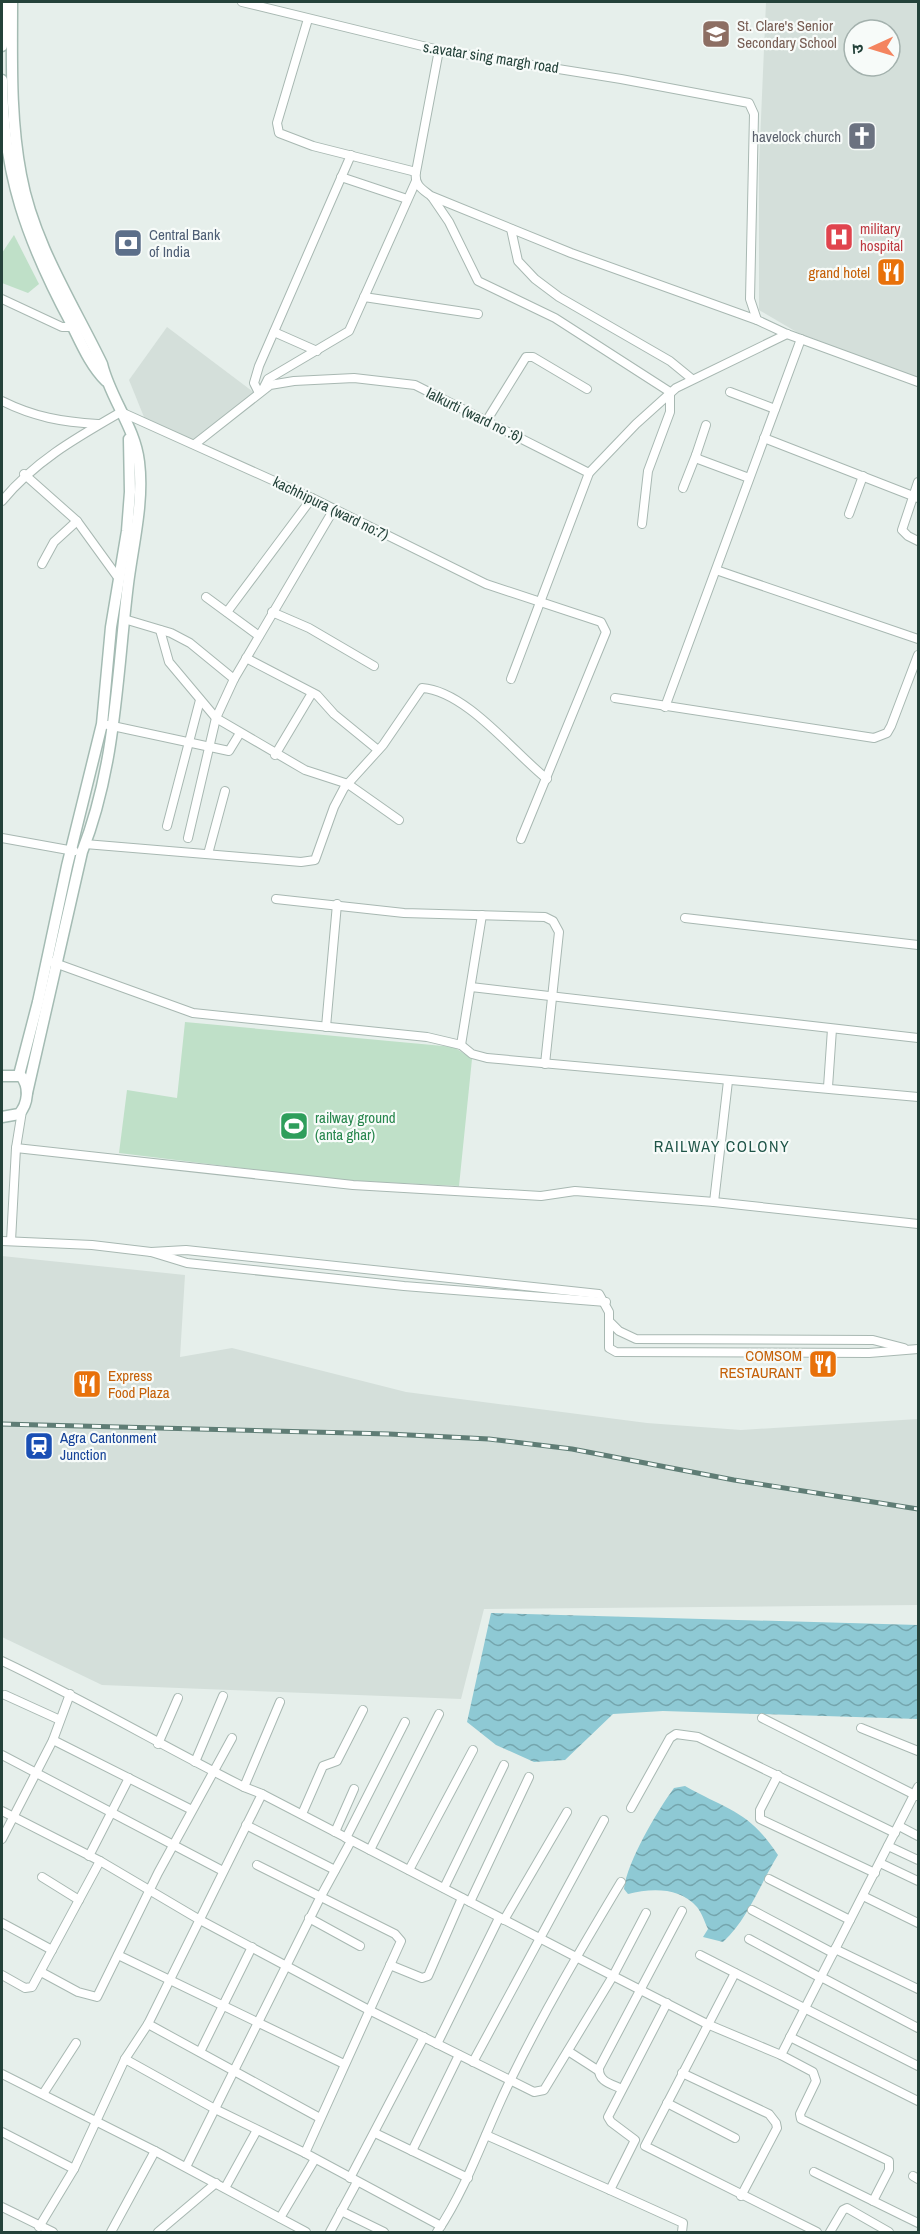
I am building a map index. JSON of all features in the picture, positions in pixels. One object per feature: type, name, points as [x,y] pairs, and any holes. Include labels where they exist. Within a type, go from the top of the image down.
[{"type":"street","points":[[2,46],[7,2]]},
{"type":"street","points":[[5,98],[7,2]]},
{"type":"street","name":"s.avatar sing margh road","points":[[242,2],[439,50],[743,101],[753,108],[754,114],[749,264],[750,299],[757,321]]},
{"type":"street","points":[[308,19],[277,129],[279,133],[292,140],[416,172]]},
{"type":"street","points":[[195,444],[261,392],[268,379],[349,331],[416,181],[439,50]]},
{"type":"street","points":[[2,80],[23,182],[39,235],[78,326],[102,364],[106,381],[130,430],[130,492],[123,581],[124,618],[114,726],[94,821],[79,849]]},
{"type":"street","points":[[261,392],[255,385],[255,377],[351,155]]},
{"type":"street","points":[[341,177],[407,199]]},
{"type":"street","points":[[416,181],[431,196],[449,222],[478,281],[555,318],[670,392]]},
{"type":"street","points":[[431,196],[511,229],[787,334],[918,381]]},
{"type":"street","points":[[511,229],[518,261],[534,279],[559,297],[670,361],[692,379]]},
{"type":"street","points":[[364,297],[478,314]]},
{"type":"street","points":[[2,299],[62,327],[78,326]]},
{"type":"street","points":[[274,332],[317,351]]},
{"type":"street","points":[[511,680],[589,473],[670,392],[692,379],[787,334]]},
{"type":"street","points":[[664,707],[801,339]]},
{"type":"street","points":[[487,420],[526,357],[533,357],[587,389]]},
{"type":"street","name":"lalkurti (ward no :6)","points":[[261,392],[282,382],[354,378],[415,385],[589,473]]},
{"type":"street","points":[[642,524],[648,471],[670,412],[670,392]]},
{"type":"street","points":[[730,392],[775,410]]},
{"type":"street","points":[[2,401],[31,414],[55,421],[100,424]]},
{"type":"street","points":[[2,501],[24,474],[49,455],[121,412]]},
{"type":"street","name":"kachhipura (ward no:7)","points":[[121,412],[312,498],[451,568],[541,603],[601,622],[606,632],[521,839]]},
{"type":"street","points":[[683,488],[706,425]]},
{"type":"street","points":[[764,438],[916,497]]},
{"type":"street","points":[[696,454],[704,463],[749,478]]},
{"type":"street","points":[[24,474],[77,521],[123,581]]},
{"type":"street","points":[[849,514],[863,476]]},
{"type":"street","points":[[918,482],[916,497],[902,530],[918,541]]},
{"type":"street","points":[[227,612],[312,498]]},
{"type":"street","points":[[188,838],[216,718],[234,679],[334,509]]},
{"type":"street","points":[[42,564],[58,538],[77,521]]},
{"type":"street","points":[[716,570],[918,639]]},
{"type":"street","points":[[12,1241],[16,1148],[22,1112],[52,962],[79,849],[102,724],[111,627],[123,581]]},
{"type":"street","points":[[206,597],[259,636]]},
{"type":"street","points":[[272,612],[309,628],[374,666]]},
{"type":"street","points":[[124,618],[190,643],[234,679]]},
{"type":"street","points":[[160,630],[169,662],[216,718],[275,755],[315,775],[348,784],[399,820]]},
{"type":"street","points":[[615,698],[874,738],[887,733],[891,726],[918,655]]},
{"type":"street","points":[[246,658],[312,693],[378,750]]},
{"type":"street","points":[[2,838],[79,849],[208,854],[301,862],[315,860],[334,807],[348,784],[378,750],[420,691],[426,688],[453,699],[477,714],[547,778]]},
{"type":"street","points":[[275,755],[312,693]]},
{"type":"street","points":[[167,826],[200,700]]},
{"type":"street","points":[[102,724],[209,749],[229,751],[240,733]]},
{"type":"street","points":[[208,854],[225,791]]},
{"type":"street","points":[[276,899],[404,913],[545,917],[557,925],[559,932],[545,1064]]},
{"type":"street","points":[[326,1027],[337,904]]},
{"type":"street","points":[[461,1045],[482,915]]},
{"type":"street","points":[[685,918],[918,945]]},
{"type":"street","points":[[52,962],[193,1013],[428,1037],[461,1045],[472,1054],[487,1058],[728,1081],[828,1087],[918,1097]]},
{"type":"street","points":[[19,1075],[52,962]]},
{"type":"street","points":[[471,987],[918,1038]]},
{"type":"street","points":[[828,1087],[832,1029]]},
{"type":"street","points":[[2,1075],[19,1075],[26,1082],[27,1093]]},
{"type":"street","points":[[714,1202],[728,1081]]},
{"type":"street","points":[[2,1117],[12,1117],[22,1112]]},
{"type":"street","points":[[16,1148],[353,1185],[541,1196],[575,1191],[714,1202],[918,1224]]},
{"type":"street","points":[[2,1241],[92,1245],[151,1252],[199,1264],[415,1287],[606,1302]]},
{"type":"street","points":[[151,1252],[186,1250],[599,1294],[606,1302],[611,1323],[609,1348],[616,1352],[869,1353],[915,1349]]},
{"type":"street","points":[[611,1323],[620,1331],[636,1339],[873,1340],[915,1349]]},
{"type":"street","points":[[726,1340],[726,1353]]},
{"type":"street","points":[[2,1661],[70,1694],[158,1744],[262,1794],[639,1990],[813,2072],[817,2077],[800,2114],[801,2119],[889,2161],[889,2170],[873,2201]]},
{"type":"street","points":[[2,1839],[53,1740],[70,1694]]},
{"type":"street","points":[[5,1695],[60,1720]]},
{"type":"street","points":[[195,1762],[223,1696]]},
{"type":"street","points":[[158,1744],[178,1698]]},
{"type":"street","points":[[244,1786],[280,1702]]},
{"type":"street","points":[[302,1815],[323,1766],[337,1761],[363,1710]]},
{"type":"street","points":[[370,1850],[439,1714]]},
{"type":"street","points":[[762,1718],[917,1796]]},
{"type":"street","points":[[186,2167],[335,1870],[405,1722]]},
{"type":"street","points":[[861,1728],[918,1751]]},
{"type":"street","points":[[631,1808],[670,1738],[676,1734],[698,1737],[897,1829],[918,1836]]},
{"type":"street","points":[[41,1972],[78,1992],[97,1997],[172,1846],[232,1738]]},
{"type":"street","points":[[53,1740],[192,1810]]},
{"type":"street","points":[[409,1870],[472,1750]]},
{"type":"street","points":[[2,1755],[223,1871]]},
{"type":"street","points":[[444,1888],[504,1765]]},
{"type":"street","points":[[778,1775],[760,1810],[760,1819],[875,1873]]},
{"type":"street","points":[[390,1965],[422,1978],[428,1976],[529,1777]]},
{"type":"street","points":[[89,1856],[129,1778]]},
{"type":"street","points":[[781,2055],[888,1846],[917,1796],[918,1786]]},
{"type":"street","points":[[336,1833],[354,1789]]},
{"type":"street","points":[[30,2232],[37,2226],[74,2169],[125,2059],[148,2024],[262,1794]]},
{"type":"street","points":[[2,1811],[100,1861],[200,1920],[369,2010],[534,2092],[542,2092],[568,2051],[613,1976],[646,1913]]},
{"type":"street","points":[[437,2044],[502,1919],[567,1812]]},
{"type":"street","points":[[473,2062],[604,1820]]},
{"type":"street","points":[[246,1825],[335,1870]]},
{"type":"street","points":[[888,1846],[918,1860]]},
{"type":"street","points":[[2,1975],[28,1989],[32,1987],[100,1861]]},
{"type":"street","points":[[880,1863],[918,1881]]},
{"type":"street","points":[[258,1865],[399,1936],[400,1945],[305,2153]]},
{"type":"street","points":[[42,1877],[80,1900]]},
{"type":"street","points":[[769,1879],[850,1920]]},
{"type":"street","points":[[125,2059],[215,2109],[305,2153],[439,2229],[456,2204],[510,2081],[576,1957],[621,1882]]},
{"type":"street","points":[[863,1896],[918,1923]]},
{"type":"street","points":[[752,1910],[918,1989]]},
{"type":"street","points":[[599,2071],[682,1911]]},
{"type":"street","points":[[309,1918],[360,1946]]},
{"type":"street","points":[[2,1923],[52,1950]]},
{"type":"street","points":[[749,1939],[918,2028]]},
{"type":"street","points":[[200,2052],[252,1947]]},
{"type":"street","points":[[118,1955],[344,2064]]},
{"type":"street","points":[[700,1955],[918,2066]]},
{"type":"street","points":[[645,2146],[735,1973]]},
{"type":"street","points":[[667,2003],[622,2089],[609,2120],[645,2146],[817,2232]]},
{"type":"street","points":[[148,2024],[320,2118]]},
{"type":"street","points":[[330,2232],[375,2133],[424,2037]]},
{"type":"street","points":[[790,2037],[918,2101]]},
{"type":"street","points":[[43,2094],[76,2043]]},
{"type":"street","points":[[568,2051],[599,2071],[602,2080],[622,2089]]},
{"type":"street","points":[[412,2151],[459,2055]]},
{"type":"street","points":[[682,2073],[769,2114],[776,2123],[777,2128],[741,2196]]},
{"type":"street","points":[[2,2074],[97,2119],[306,2232]]},
{"type":"street","points":[[667,2103],[735,2138]]},
{"type":"street","points":[[225,2188],[257,2130]]},
{"type":"street","points":[[2,2132],[74,2169]]},
{"type":"street","points":[[375,2133],[468,2178]]},
{"type":"street","points":[[486,2135],[683,2223],[682,2232]]},
{"type":"street","points":[[610,2190],[635,2140]]},
{"type":"street","points":[[111,2232],[155,2151]]},
{"type":"street","points":[[280,2218],[315,2159]]},
{"type":"street","points":[[814,2172],[918,2223]]},
{"type":"street","points":[[158,2232],[216,2183]]},
{"type":"street","points":[[2,2207],[53,2232]]},
{"type":"street","points":[[830,2232],[843,2210],[847,2208],[889,2232]]},
{"type":"street","points":[[341,2211],[384,2232]]},
{"type":"shaded area","name":"military hospital","points":[[766,2],[918,2],[918,378],[800,334],[759,310],[759,165]]},
{"type":"shaded area","points":[[167,327],[256,394],[195,444],[146,422],[129,380]]},
{"type":"shaded area","points":[[2,1256],[185,1275],[180,1357],[232,1348],[406,1392],[647,1423],[741,1430],[918,1419],[918,1605],[484,1609],[461,1699],[102,1685],[2,1637]]},
{"type":"green space","points":[[14,235],[39,284],[28,293],[2,283],[2,253]]},
{"type":"green space","name":"railway ground (anta ghar)","points":[[185,1022],[454,1047],[472,1059],[459,1186],[340,1180],[119,1153],[127,1090],[177,1098]]},
{"type":"water","points":[[491,1613],[918,1625],[918,1719],[663,1711],[613,1714],[565,1760],[534,1762],[496,1745],[467,1722]]},
{"type":"water","points":[[685,1786],[747,1820],[778,1855],[747,1912],[723,1942],[703,1937],[708,1929],[702,1915],[690,1900],[665,1891],[655,1890],[628,1894],[624,1889],[637,1851],[659,1810],[674,1788]]},
{"type":"railway","points":[[2,1424],[389,1434],[489,1439],[572,1449],[734,1480],[918,1509]]},
{"type":"place","name":"St. Clare's Senior Secondary School","points":[[716,34]]},
{"type":"place","name":"havelock church","points":[[862,136]]},
{"type":"place","name":"military hospital","points":[[839,237]]},
{"type":"place","name":"Central Bank of India","points":[[128,243]]},
{"type":"place","name":"grand hotel","points":[[891,272]]},
{"type":"place","name":"railway ground (anta ghar)","points":[[294,1126]]},
{"type":"place","name":"COMSOM RESTAURANT","points":[[823,1364]]},
{"type":"place","name":"Express Food Plaza","points":[[87,1384]]},
{"type":"place","name":"Agra Cantonment Junction","points":[[39,1446]]},
{"type":"district","name":"RAILWAY COLONY","points":[[722,1146]]}]
